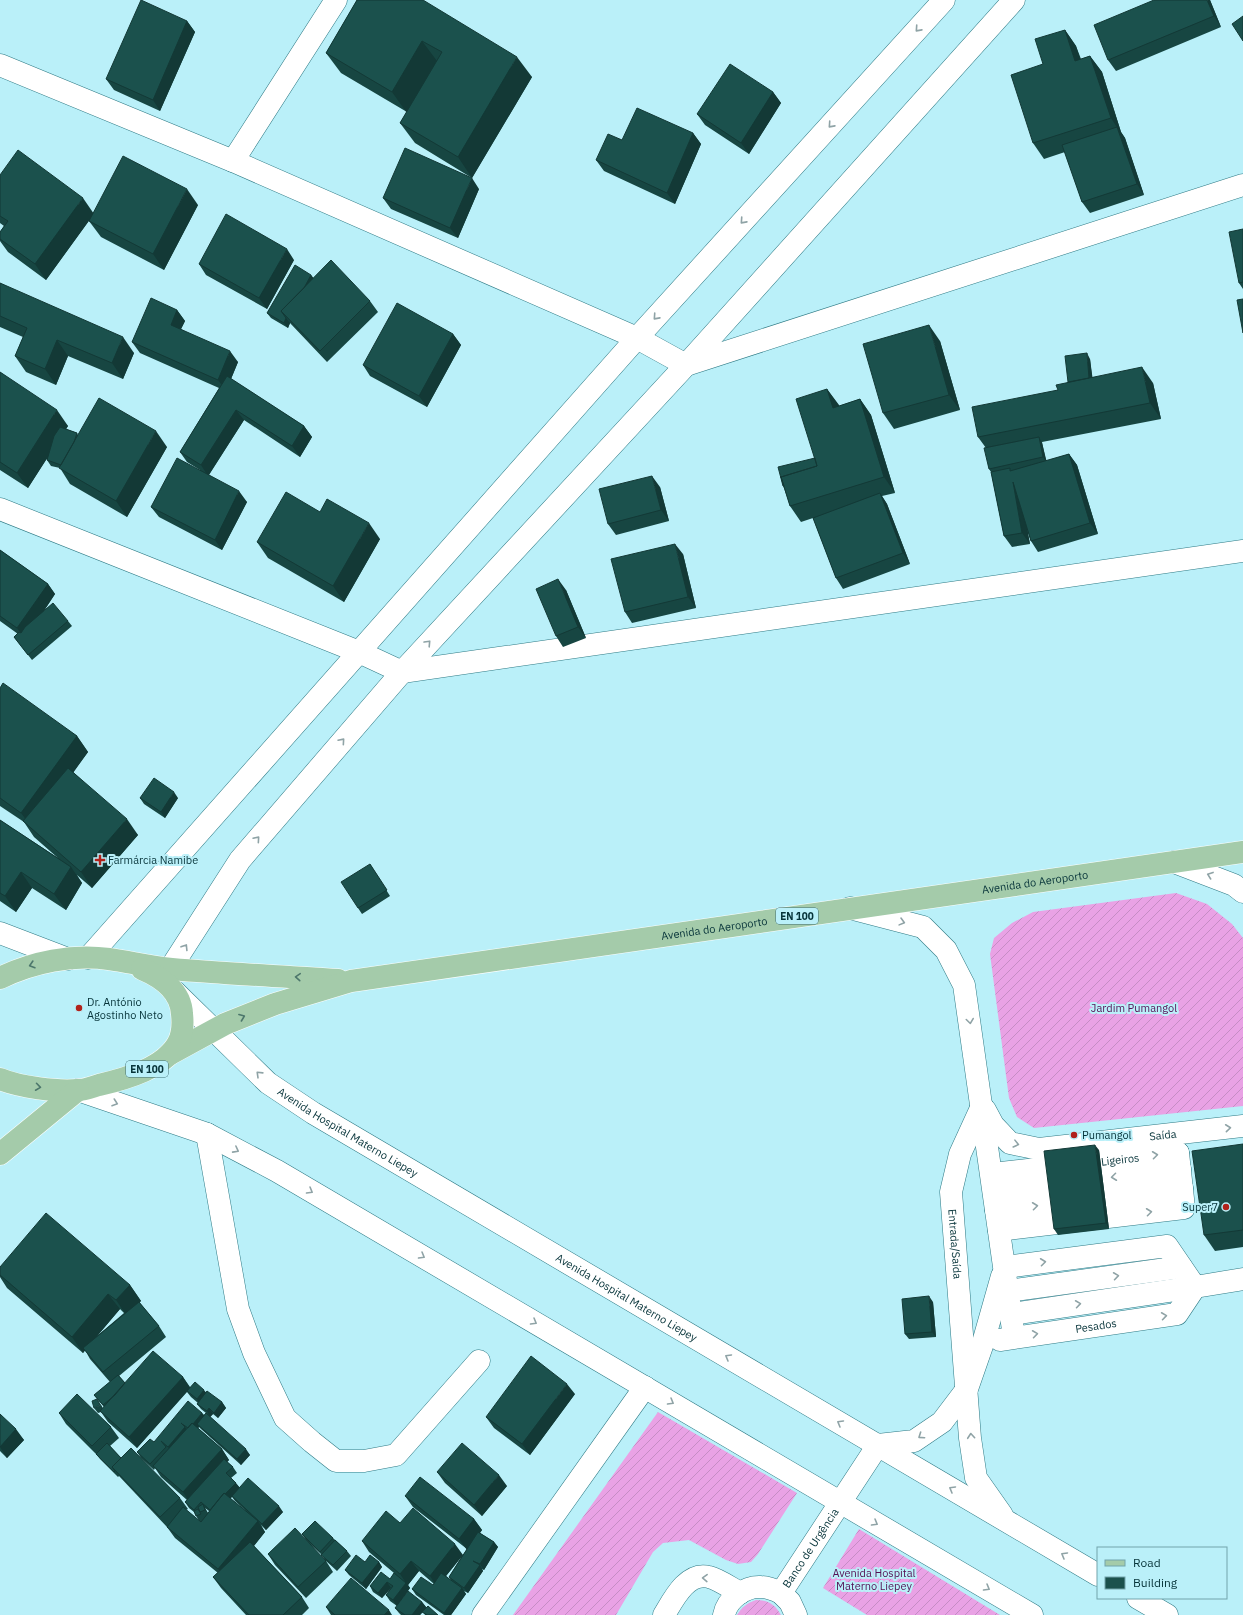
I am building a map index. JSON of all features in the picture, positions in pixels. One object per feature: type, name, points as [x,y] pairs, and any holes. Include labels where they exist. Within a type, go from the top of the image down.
[{"type":"main road","name":"Avenida do Aeroporto","points":[[351,980],[1243,852]]},
{"type":"main road","name":"EN 100","points":[[0,978],[16,970],[41,962],[78,958],[108,959],[126,962],[170,980],[351,980]]},
{"type":"main road","name":"EN 100","points":[[170,980],[182,1008],[183,1026],[179,1041],[170,1054]]},
{"type":"main road","name":"EN 100","points":[[2,1080],[39,1088],[78,1090],[112,1082],[141,1073],[170,1054],[226,1024],[275,1004],[351,980]]},
{"type":"main road","name":"EN 100","points":[[0,1154],[78,1090]]},
{"type":"street","points":[[233,161],[336,0]]},
{"type":"street","points":[[0,933],[78,958],[359,652],[637,338],[944,0]]},
{"type":"street","points":[[170,980],[240,860],[402,672],[686,365],[1014,0]]},
{"type":"street","points":[[0,65],[233,161],[637,338],[686,365],[1243,185]]},
{"type":"street","points":[[0,509],[359,652],[402,672],[1243,551]]},
{"type":"street","points":[[1174,862],[1234,885],[1243,892]]},
{"type":"street","points":[[850,908],[923,927],[946,950],[964,985],[1014,1337]]},
{"type":"street","name":"Avenida Hospital Materno Liepey","points":[[170,980],[214,1030],[268,1083],[313,1113],[1097,1574]]},
{"type":"street","points":[[78,1090],[207,1134],[277,1171],[1032,1615]]},
{"type":"street","name":"Saída","points":[[982,1106],[993,1125],[1010,1143],[1039,1149],[1243,1126]]},
{"type":"street","name":"Entrada/Saída","points":[[982,1106],[960,1154],[951,1192],[970,1438],[976,1478],[1006,1521]]},
{"type":"street","points":[[995,1202],[1181,1179],[1204,1130]]},
{"type":"street","points":[[207,1134],[238,1309],[254,1353],[285,1418],[312,1442],[336,1461],[364,1461],[396,1455],[480,1361]]},
{"type":"street","name":"Ligeiros","points":[[995,1202],[1181,1179]]},
{"type":"street","points":[[1005,1267],[1167,1246],[1195,1287]]},
{"type":"street","points":[[878,1445],[914,1441],[942,1422],[967,1388],[983,1343],[1005,1267]]},
{"type":"street","points":[[1008,1291],[1181,1267]]},
{"type":"street","points":[[1011,1314],[1243,1279]]},
{"type":"street","name":"Pesados","points":[[983,1343],[1014,1337],[1177,1314],[1195,1287]]},
{"type":"street","points":[[483,1615],[645,1387]]},
{"type":"street","name":"Banco de Urgência","points":[[740,1593],[750,1588],[760,1587],[771,1589],[781,1594],[878,1445]]},
{"type":"street","points":[[664,1615],[680,1590],[693,1578],[708,1576],[740,1593],[731,1601],[724,1615]]},
{"type":"street","points":[[781,1594],[790,1602],[796,1615]]},
{"type":"street","points":[[1140,1599],[1167,1615]]},
{"type":"green space","name":"Jardim Pumangol","points":[[1176,893],[1207,904],[1232,924],[1243,938],[1243,1106],[1034,1128],[1017,1117],[1009,1098],[990,954],[994,938],[1012,923],[1033,912]]},
{"type":"green space","points":[[658,1412],[797,1493],[758,1554],[751,1562],[738,1564],[726,1560],[689,1540],[663,1543],[653,1552],[616,1615],[513,1615]]},
{"type":"green space","name":"Avenida Hospital Materno Liepey","points":[[859,1529],[1000,1615],[867,1615],[823,1588]]},
{"type":"green space","points":[[756,1600],[771,1603],[781,1615],[737,1615],[750,1602]]},
{"type":"building","points":[[141,0],[187,21],[153,100],[106,79]]},
{"type":"building","points":[[357,0],[423,0],[517,57],[458,157],[400,123],[442,52],[422,41],[392,92],[326,53]]},
{"type":"building","points":[[1154,0],[1207,0],[1214,16],[1108,60],[1094,25]]},
{"type":"building","points":[[1243,16],[1243,41],[1232,24]]},
{"type":"building","points":[[1065,30],[1075,61],[1090,56],[1111,118],[1033,143],[1011,75],[1043,64],[1035,39]]},
{"type":"building","points":[[730,64],[773,92],[741,143],[697,114]]},
{"type":"building","points":[[637,108],[693,133],[667,193],[596,160],[608,134],[622,140]]},
{"type":"building","points":[[1117,127],[1137,184],[1082,202],[1062,145]]},
{"type":"building","points":[[405,148],[472,178],[450,228],[383,198]]},
{"type":"building","points":[[18,150],[83,198],[35,264],[0,239],[0,232],[8,221],[0,216],[0,175]]},
{"type":"building","points":[[123,156],[187,189],[153,254],[89,221]]},
{"type":"building","points":[[226,214],[287,249],[259,298],[199,264]]},
{"type":"building","points":[[1243,229],[1243,282],[1239,283],[1229,232]]},
{"type":"building","points":[[331,260],[370,301],[320,351],[281,311]]},
{"type":"building","points":[[295,265],[311,275],[304,288],[281,311],[286,318],[284,323],[267,313]]},
{"type":"building","points":[[0,283],[123,337],[112,363],[57,340],[45,369],[15,356],[27,328],[0,316]]},
{"type":"building","points":[[151,298],[177,310],[171,325],[230,351],[218,380],[132,342]]},
{"type":"building","points":[[1243,299],[1243,333],[1237,300]]},
{"type":"building","points":[[397,303],[453,334],[419,396],[363,365]]},
{"type":"building","points":[[929,325],[949,395],[883,413],[863,344]]},
{"type":"building","points":[[1087,353],[1089,378],[1068,382],[1065,356]]},
{"type":"building","points":[[1142,367],[1150,403],[978,437],[972,407],[1058,390],[1056,385]]},
{"type":"building","points":[[0,372],[57,410],[17,473],[0,462]]},
{"type":"building","points":[[227,376],[304,426],[292,446],[236,410],[201,465],[180,452]]},
{"type":"building","points":[[827,389],[833,408],[860,399],[884,477],[790,506],[781,477],[817,466],[796,399]]},
{"type":"building","points":[[99,398],[156,431],[116,501],[59,468]]},
{"type":"building","points":[[60,427],[77,433],[74,442],[61,465],[47,460],[54,436]]},
{"type":"building","points":[[1039,437],[1043,457],[989,469],[984,448]]},
{"type":"building","points":[[1069,454],[1090,523],[1031,541],[1013,482],[1022,533],[1004,536],[991,472],[1010,468],[1010,471]]},
{"type":"building","points":[[177,458],[239,491],[215,540],[151,507]]},
{"type":"building","points":[[815,458],[817,466],[781,477],[783,486],[778,467]]},
{"type":"building","points":[[652,476],[661,510],[608,524],[599,489]]},
{"type":"building","points":[[286,492],[320,512],[327,499],[369,523],[333,586],[257,542]]},
{"type":"building","points":[[880,493],[903,553],[836,578],[813,518]]},
{"type":"building","points":[[675,544],[688,597],[625,612],[611,559]]},
{"type":"building","points":[[0,550],[48,584],[17,628],[0,616]]},
{"type":"building","points":[[558,579],[578,627],[556,636],[536,589]]},
{"type":"building","points":[[53,603],[68,621],[28,655],[14,637],[19,632],[21,633],[25,627]]},
{"type":"building","points":[[3,683],[77,736],[21,813],[0,798],[0,688]]},
{"type":"building","points":[[68,768],[127,819],[81,872],[23,821]]},
{"type":"building","points":[[154,778],[174,792],[161,812],[140,798]]},
{"type":"building","points":[[0,820],[71,867],[54,894],[21,872],[5,896],[0,893]]},
{"type":"building","points":[[370,864],[387,890],[358,908],[341,882]]},
{"type":"building","name":"Super7","points":[[1243,1144],[1243,1230],[1204,1235],[1192,1151]]},
{"type":"building","points":[[1095,1145],[1106,1223],[1054,1229],[1044,1151]]},
{"type":"building","points":[[46,1213],[130,1285],[116,1300],[108,1294],[72,1337],[0,1275],[0,1267]]},
{"type":"building","points":[[929,1296],[932,1332],[905,1334],[902,1299]]},
{"type":"building","points":[[139,1302],[159,1326],[103,1372],[83,1348]]},
{"type":"building","points":[[153,1351],[183,1377],[129,1437],[100,1411]]},
{"type":"building","points":[[531,1356],[567,1384],[522,1444],[486,1417]]},
{"type":"building","points":[[118,1375],[125,1383],[115,1395],[103,1405],[94,1395]]},
{"type":"building","points":[[195,1382],[204,1390],[197,1399],[187,1391]]},
{"type":"building","points":[[207,1391],[222,1402],[214,1413],[209,1408],[207,1411],[197,1404]]},
{"type":"building","points":[[77,1394],[111,1427],[92,1446],[59,1413]]},
{"type":"building","points":[[97,1399],[100,1405],[94,1408],[92,1401]]},
{"type":"building","points":[[188,1401],[202,1413],[188,1428],[181,1423],[185,1427],[168,1447],[161,1441],[166,1447],[150,1464],[137,1452],[150,1439],[154,1442]]},
{"type":"building","points":[[206,1413],[246,1449],[237,1459],[197,1424]]},
{"type":"building","points":[[0,1414],[16,1429],[0,1447]]},
{"type":"building","points":[[192,1423],[222,1449],[183,1492],[153,1466]]},
{"type":"building","points":[[107,1443],[121,1458],[112,1467],[115,1471],[114,1472],[96,1454]]},
{"type":"building","points":[[462,1443],[499,1475],[474,1505],[437,1472]]},
{"type":"building","points":[[131,1448],[180,1498],[160,1517],[112,1467]]},
{"type":"building","points":[[224,1459],[233,1467],[226,1473],[236,1483],[225,1494],[224,1493],[210,1510],[201,1502],[194,1510],[185,1502]]},
{"type":"building","points":[[420,1477],[474,1519],[459,1539],[405,1496]]},
{"type":"building","points":[[248,1478],[279,1506],[262,1524],[232,1496]]},
{"type":"building","points":[[224,1493],[258,1521],[218,1569],[167,1527],[183,1507],[201,1522]]},
{"type":"building","points":[[203,1504],[205,1510],[200,1512],[198,1507]]},
{"type":"building","points":[[413,1508],[455,1544],[430,1576],[411,1561],[400,1574],[362,1541],[386,1511],[400,1523]]},
{"type":"building","points":[[198,1509],[201,1514],[196,1516],[194,1511]]},
{"type":"building","points":[[315,1521],[333,1538],[320,1552],[302,1534]]},
{"type":"building","points":[[295,1528],[326,1561],[298,1587],[268,1554]]},
{"type":"building","points":[[478,1532],[494,1542],[480,1564],[473,1561],[480,1565],[464,1588],[449,1577]]},
{"type":"building","points":[[335,1540],[347,1551],[333,1565],[321,1555]]},
{"type":"building","points":[[250,1542],[302,1597],[283,1615],[249,1615],[213,1577]]},
{"type":"building","points":[[356,1555],[365,1562],[370,1555],[379,1562],[362,1583],[345,1570]]},
{"type":"building","points":[[381,1572],[390,1579],[394,1573],[406,1583],[393,1600],[386,1595],[393,1586],[387,1582],[378,1593],[370,1586]]},
{"type":"building","points":[[441,1573],[462,1588],[444,1613],[412,1589],[421,1577],[433,1585]]},
{"type":"building","points":[[351,1578],[389,1610],[384,1615],[335,1615],[326,1607]]},
{"type":"building","points":[[408,1591],[422,1602],[412,1615],[405,1615],[395,1608]]},
{"type":"building","points":[[428,1606],[438,1615],[427,1615],[422,1612]]},
{"type":"place","name":"Farmárcia Namibe","points":[[100,860]]},
{"type":"place","name":"Dr. António Agostinho Neto","points":[[79,1008]]},
{"type":"place","name":"Pumangol","points":[[1074,1135]]},
{"type":"place","name":"Super7","points":[[1226,1207]]}]
